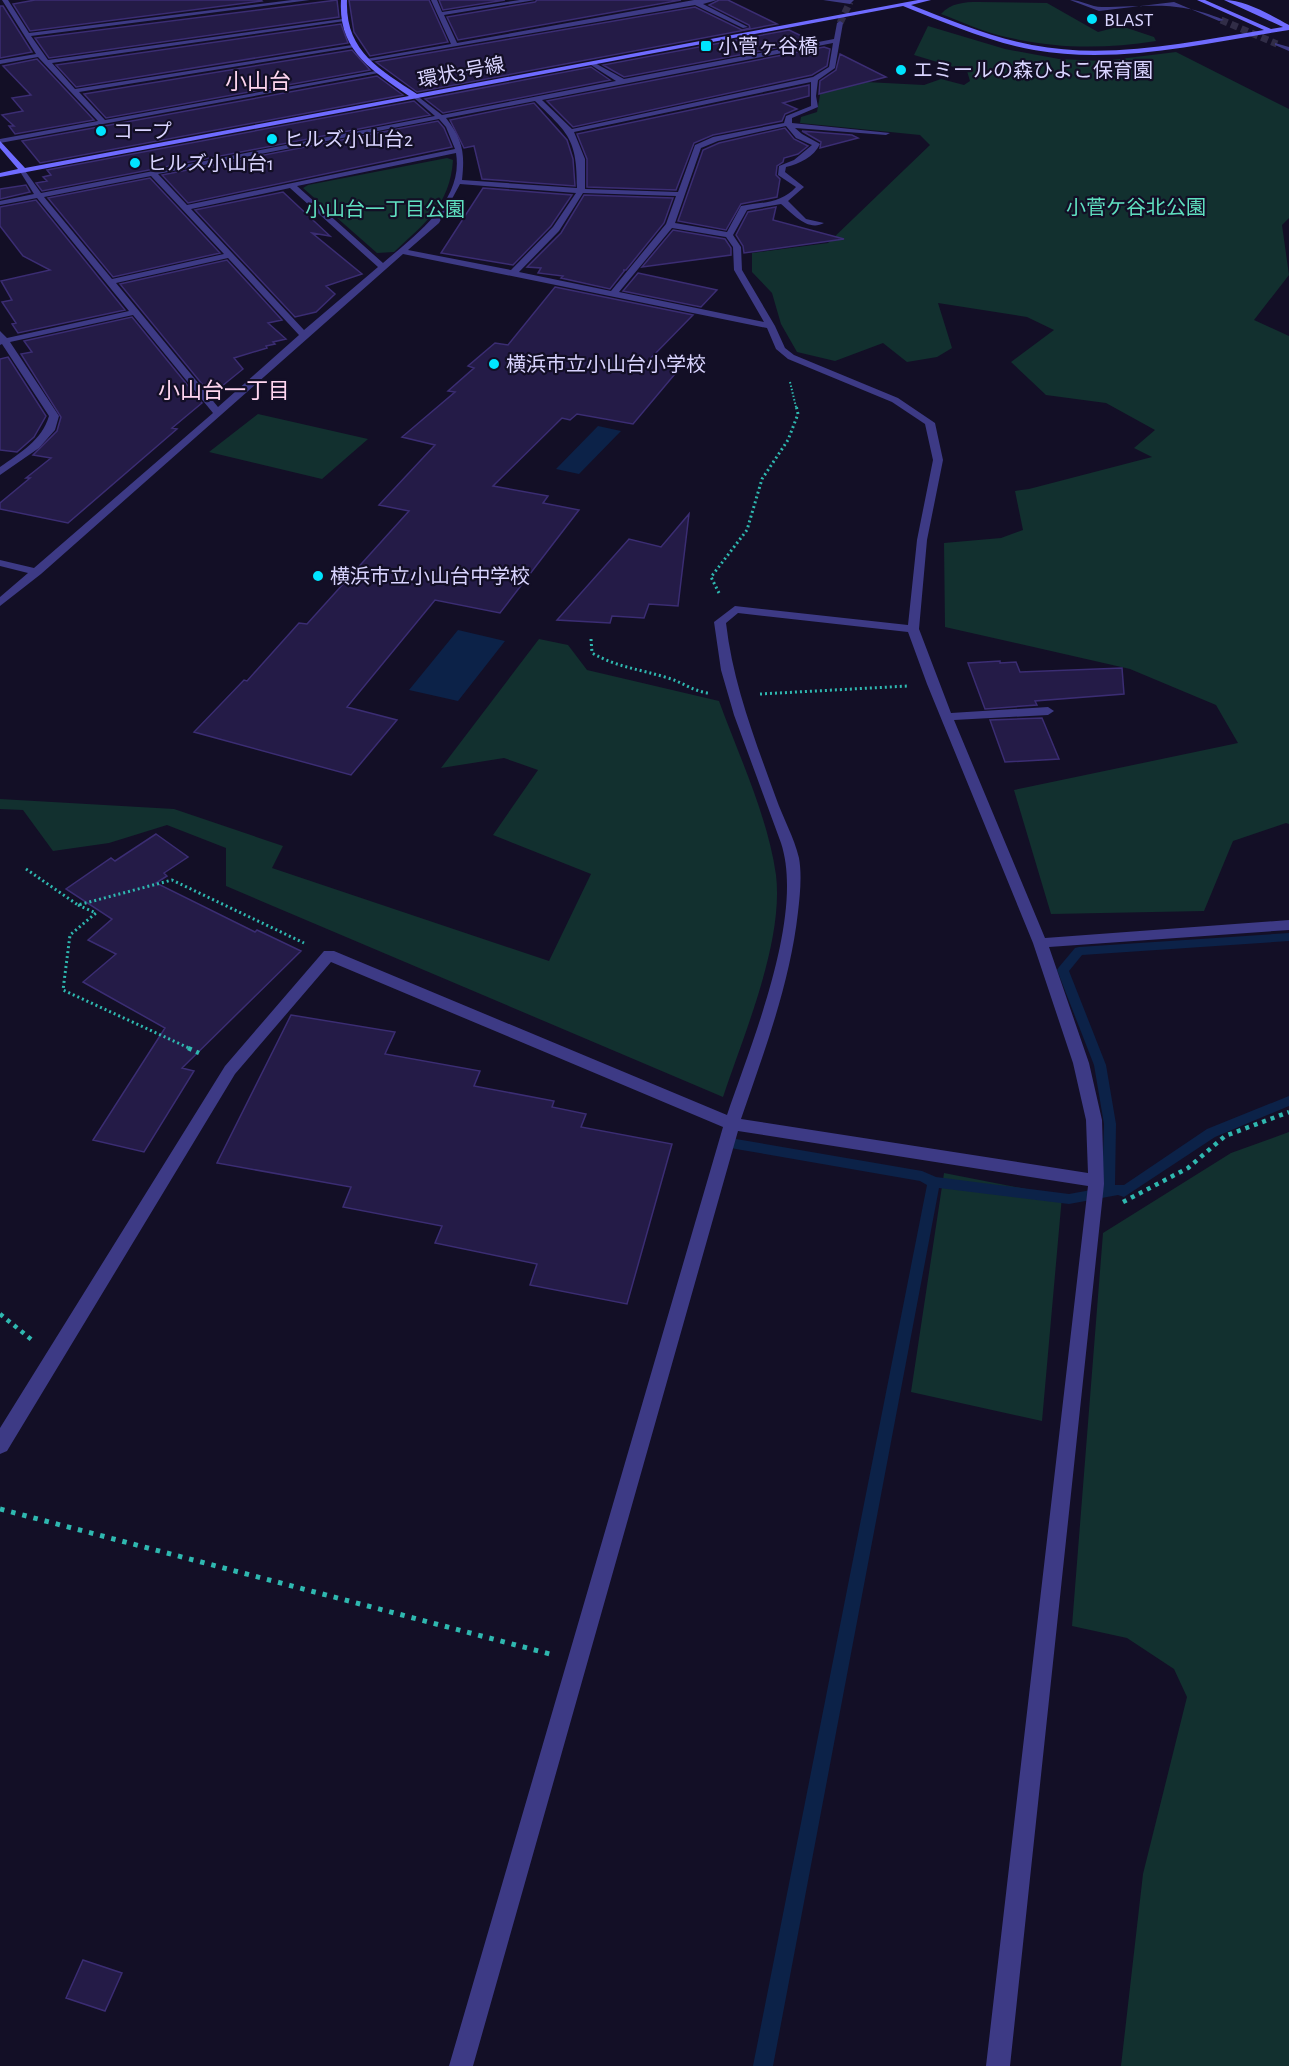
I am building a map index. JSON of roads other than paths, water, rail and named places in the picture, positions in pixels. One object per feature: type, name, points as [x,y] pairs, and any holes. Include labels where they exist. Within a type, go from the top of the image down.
[{"type":"street","points":[[5,0],[40,55],[103,122]]},
{"type":"street","points":[[27,35],[308,0]]},
{"type":"street","points":[[0,603],[436,221],[458,182],[461,155],[459,150],[441,117],[366,61],[351,47],[342,21],[344,0]]},
{"type":"street","points":[[434,0],[455,46]]},
{"type":"street","points":[[440,14],[532,0]]},
{"type":"street","points":[[366,61],[714,0]]},
{"type":"street","points":[[826,0],[851,1]]},
{"type":"street","points":[[891,0],[1011,42],[1063,51],[1140,50],[1288,28]]},
{"type":"street","name":"環状3号線","points":[[429,85],[891,0]]},
{"type":"street","name":"環状3号線","points":[[0,175],[928,0]]},
{"type":"street","points":[[1073,0],[1100,9],[1175,0],[1221,20]]},
{"type":"street","points":[[1200,0],[1289,37]]},
{"type":"street","points":[[1227,0],[1273,19],[1288,28]]},
{"type":"street","points":[[694,2],[746,27]]},
{"type":"street","points":[[48,62],[342,21]]},
{"type":"street","points":[[570,130],[815,79],[832,68],[840,23]]},
{"type":"street","points":[[0,202],[837,40]]},
{"type":"street","points":[[1277,44],[1289,49]]},
{"type":"street","points":[[73,91],[351,47]]},
{"type":"street","points":[[0,62],[40,55]]},
{"type":"street","points":[[593,64],[623,82]]},
{"type":"street","points":[[218,413],[39,195],[23,170],[12,162],[0,142],[381,72]]},
{"type":"street","points":[[729,235],[744,208],[791,199],[800,187],[781,173],[783,166],[797,162],[816,144],[799,136],[789,125],[788,117],[815,107],[813,96],[815,79]]},
{"type":"street","name":"環状3号線","points":[[394,92],[418,87]]},
{"type":"street","points":[[512,274],[556,229],[581,191],[581,159],[570,130],[536,98]]},
{"type":"street","points":[[613,294],[670,225],[698,147],[716,139],[789,125],[886,133]]},
{"type":"street","points":[[187,207],[459,150]]},
{"type":"street","points":[[12,162],[28,160]]},
{"type":"street","points":[[153,173],[304,335]]},
{"type":"street","points":[[458,182],[581,191],[682,194]]},
{"type":"street","points":[[292,186],[384,268]]},
{"type":"street","points":[[783,201],[804,221],[820,223]]},
{"type":"street","points":[[670,225],[729,235],[737,247],[738,270],[771,326],[781,349],[791,357],[895,400],[930,423],[938,460],[922,540],[913,629],[1040,943],[1084,1075],[1094,1120],[1096,1182],[998,2066]]},
{"type":"street","points":[[403,251],[771,326]]},
{"type":"street","points":[[111,282],[230,255]]},
{"type":"street","points":[[0,472],[35,446],[50,430],[54,416],[2,339],[135,312]]},
{"type":"street","points":[[0,563],[37,572]]},
{"type":"street","points":[[461,2066],[732,1124],[777,983],[790,920],[793,863],[732,696],[725,667],[720,622],[735,609],[913,629]]},
{"type":"street","points":[[947,717],[1048,711]]},
{"type":"street","points":[[1040,943],[1289,925]]},
{"type":"street","points":[[0,1445],[230,1070],[329,955],[732,1124],[1096,1182]]},
{"type":"water","points":[[598,426],[621,431],[579,474],[556,469]]},
{"type":"water","points":[[458,630],[505,641],[458,701],[409,690]]},
{"type":"waterway","points":[[1108,1192],[1110,1124],[1100,1065],[1063,970],[1079,951],[1289,937]]},
{"type":"waterway","points":[[1108,1192],[1120,1189],[1124,1192],[1211,1133],[1289,1101]]},
{"type":"waterway","points":[[736,1144],[922,1176],[934,1182]]},
{"type":"waterway","points":[[763,2066],[934,1182]]},
{"type":"waterway","points":[[934,1182],[1069,1199],[1108,1192]]},
{"type":"tunnel","points":[[840,23],[850,2]]},
{"type":"tunnel","points":[[1221,20],[1277,44]]},
{"type":"place","name":"BLAST","points":[[1092,19]]},
{"type":"place","name":"小菅ヶ谷橋","points":[[706,46]]},
{"type":"place","name":"エミールの森ひよこ保育園","points":[[901,70]]},
{"type":"place","name":"コープ","points":[[101,131]]},
{"type":"place","name":"ヒルズ小山台2","points":[[272,139]]},
{"type":"place","name":"ヒルズ小山台1","points":[[135,163]]},
{"type":"place","name":"横浜市立小山台小学校","points":[[494,364]]},
{"type":"place","name":"横浜市立小山台中学校","points":[[318,576]]},
{"type":"district","name":"小山台","points":[[258,81]]},
{"type":"district","name":"小山台一丁目","points":[[224,390]]},
{"type":"park label","name":"小菅ケ谷北公園","points":[[1136,207]]},
{"type":"park label","name":"小山台一丁目公園","points":[[385,209]]}]
